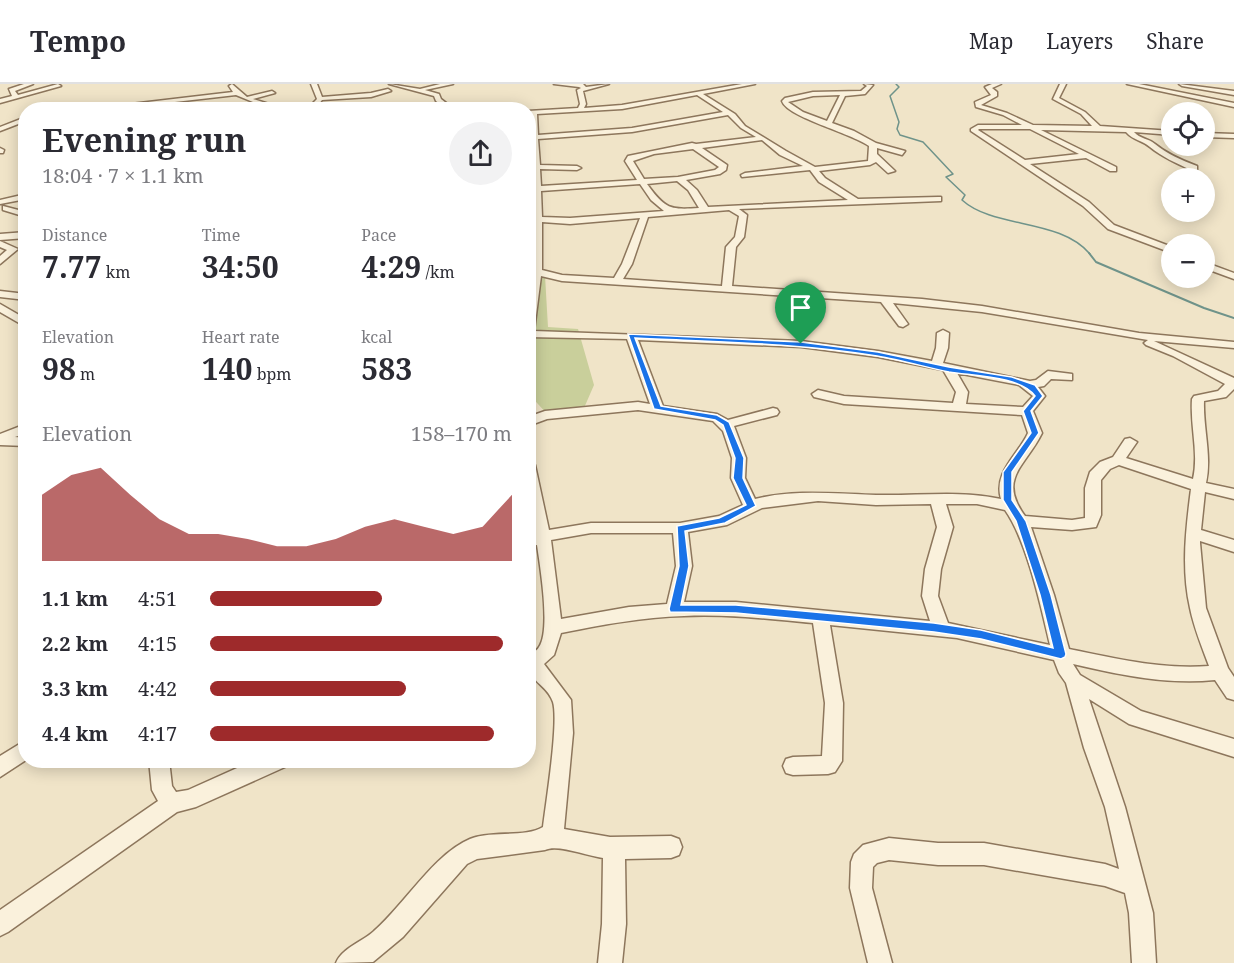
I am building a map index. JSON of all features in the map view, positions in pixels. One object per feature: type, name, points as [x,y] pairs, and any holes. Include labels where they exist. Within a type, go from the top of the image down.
[{"type":"street","points":[[17,97],[12,90],[30,84]]},
{"type":"street","points":[[229,84],[234,87],[236,93]]},
{"type":"street","points":[[320,99],[314,84],[321,84]]},
{"type":"street","points":[[392,84],[437,95],[441,102]]},
{"type":"street","points":[[423,92],[426,88],[450,84]]},
{"type":"street","points":[[557,84],[584,88],[606,84]]},
{"type":"street","points":[[536,113],[622,107],[752,84]]},
{"type":"street","points":[[867,84],[871,86],[863,93],[813,94],[791,98],[784,102],[798,111],[861,136],[891,171]]},
{"type":"street","points":[[998,84],[988,87],[994,92],[993,97],[980,100],[977,105],[1005,114],[1113,168]]},
{"type":"street","points":[[1063,84],[1055,96],[1060,102],[1083,113],[1098,128]]},
{"type":"street","points":[[1130,84],[1234,105]]},
{"type":"street","points":[[1142,87],[1150,84]]},
{"type":"street","points":[[1182,84],[1234,93]]},
{"type":"street","points":[[1207,88],[1218,84],[1234,87]]},
{"type":"street","points":[[0,101],[58,86]]},
{"type":"street","points":[[579,111],[582,104],[580,90],[584,88]]},
{"type":"street","points":[[318,102],[320,99],[342,95],[377,94],[388,91]]},
{"type":"street","points":[[170,102],[236,93],[259,102]]},
{"type":"street","points":[[246,98],[273,93]]},
{"type":"street","points":[[829,123],[844,93]]},
{"type":"street","points":[[700,94],[737,118],[743,127],[813,169],[822,180],[855,201]]},
{"type":"street","points":[[1055,108],[1060,102]]},
{"type":"street","points":[[536,137],[632,130],[728,113]]},
{"type":"street","points":[[0,129],[18,122]]},
{"type":"street","points":[[1161,132],[1098,128],[978,127],[974,130],[1086,204],[1112,227],[1161,246]]},
{"type":"street","points":[[632,130],[640,137]]},
{"type":"street","points":[[1128,130],[1136,140],[1152,145],[1156,151],[1194,168]]},
{"type":"street","points":[[1215,135],[1234,136]]},
{"type":"street","points":[[704,138],[716,137],[724,142]]},
{"type":"street","points":[[676,213],[663,207],[640,182],[629,160],[654,152],[764,138]]},
{"type":"street","points":[[686,141],[733,173],[776,180]]},
{"type":"street","points":[[648,144],[654,152]]},
{"type":"street","points":[[872,149],[902,153]]},
{"type":"street","points":[[537,189],[865,165],[873,160],[872,149]]},
{"type":"street","points":[[1023,163],[1039,159],[1089,156]]},
{"type":"street","points":[[536,172],[577,168]]},
{"type":"street","points":[[678,179],[687,183],[695,192],[705,210]]},
{"type":"street","points":[[536,183],[536,193]]},
{"type":"street","points":[[727,289],[731,247],[739,237],[745,210],[743,197]]},
{"type":"street","points":[[538,219],[570,222],[731,208],[745,210],[855,201],[938,199]]},
{"type":"street","points":[[4,206],[18,200]]},
{"type":"street","points":[[4,206],[18,212]]},
{"type":"street","points":[[536,214],[538,219],[536,276]]},
{"type":"street","points":[[617,281],[632,258],[633,248],[642,229],[644,215]]},
{"type":"street","points":[[0,237],[18,236]]},
{"type":"street","points":[[0,244],[13,249],[0,261]]},
{"type":"street","points":[[1215,269],[1234,276]]},
{"type":"street","points":[[537,272],[562,278],[885,300],[982,309],[1139,336],[1234,345]]},
{"type":"street","points":[[5,295],[0,307],[18,319]]},
{"type":"street","points":[[885,300],[903,324]]},
{"type":"street","points":[[536,333],[801,344],[878,354],[1009,379],[1029,385],[1040,383],[1048,375],[1068,377]]},
{"type":"street","points":[[943,333],[942,368],[962,392],[960,405],[954,407]]},
{"type":"street","points":[[631,336],[657,407]]},
{"type":"street","points":[[1139,336],[1233,383],[1222,394],[1198,399],[1197,420],[1203,465],[1198,486],[1192,543],[1198,608],[1220,672],[1234,692]]},
{"type":"street","points":[[818,394],[844,400],[1007,412],[1027,411],[1039,396],[1029,385]]},
{"type":"street","points":[[536,419],[545,415],[622,407],[657,407],[717,418],[726,424],[739,458],[738,478],[752,506]]},
{"type":"street","points":[[1027,411],[1035,433],[1008,472],[1006,484],[1010,506],[1021,521],[1046,595],[1065,668],[1074,680],[1094,748],[1115,807],[1141,913],[1144,963]]},
{"type":"street","points":[[726,424],[752,420],[773,412]]},
{"type":"street","points":[[0,440],[18,432]]},
{"type":"street","points":[[0,440],[18,441]]},
{"type":"street","points":[[1118,460],[1130,442]]},
{"type":"street","points":[[1021,521],[1072,525],[1091,523],[1094,518],[1093,484],[1106,464],[1118,460],[1198,486],[1234,494]]},
{"type":"street","points":[[536,658],[550,647],[554,627],[538,538],[591,528],[680,528],[722,521],[752,506],[786,499],[818,496],[876,500],[977,499],[1010,506]]},
{"type":"street","points":[[937,499],[945,527],[933,569],[930,596],[942,629]]},
{"type":"street","points":[[674,609],[684,566],[680,528]]},
{"type":"street","points":[[1194,533],[1234,546]]},
{"type":"street","points":[[554,627],[629,614],[712,608],[820,616],[942,629],[1163,673],[1191,675],[1220,672]]},
{"type":"street","points":[[793,766],[828,765],[832,761],[834,703],[820,616]]},
{"type":"street","points":[[348,963],[366,954],[386,938],[459,856],[475,848],[537,841],[551,835],[554,828],[563,733],[562,700],[536,670]]},
{"type":"street","points":[[1074,680],[1136,718],[1234,748]]},
{"type":"street","points":[[0,768],[18,755]]},
{"type":"street","points":[[160,768],[162,790],[172,802]]},
{"type":"street","points":[[0,924],[64,877],[130,835],[172,802],[189,801],[261,768]]},
{"type":"street","points":[[551,835],[571,843],[614,848],[671,847]]},
{"type":"street","points":[[610,963],[614,924],[614,848]]},
{"type":"street","points":[[880,963],[861,882],[862,862],[872,853],[889,849],[938,854],[984,854],[1105,875],[1134,885]]},
{"type":"green space","points":[[536,276],[545,276],[548,327],[578,329],[594,385],[584,408],[548,415],[536,402]]},
{"type":"waterway","points":[[896,84],[899,87],[890,96],[899,122],[897,129],[900,135],[923,142],[953,174],[946,177],[965,195],[962,200],[991,216],[1062,234],[1089,253]]},
{"type":"waterway","points":[[1089,253],[1096,262],[1204,308],[1234,318]]},
{"type":"route","points":[[631,336],[801,344],[878,354],[1023,382],[1032,387],[1039,396],[1027,411],[1035,433],[1008,472],[1006,484],[1010,506],[1021,521],[1046,595],[1061,654],[981,635],[934,627],[736,609],[674,609],[684,566],[680,528],[722,521],[752,506],[738,478],[740,462],[726,424],[717,418],[657,407],[631,336]]}]
